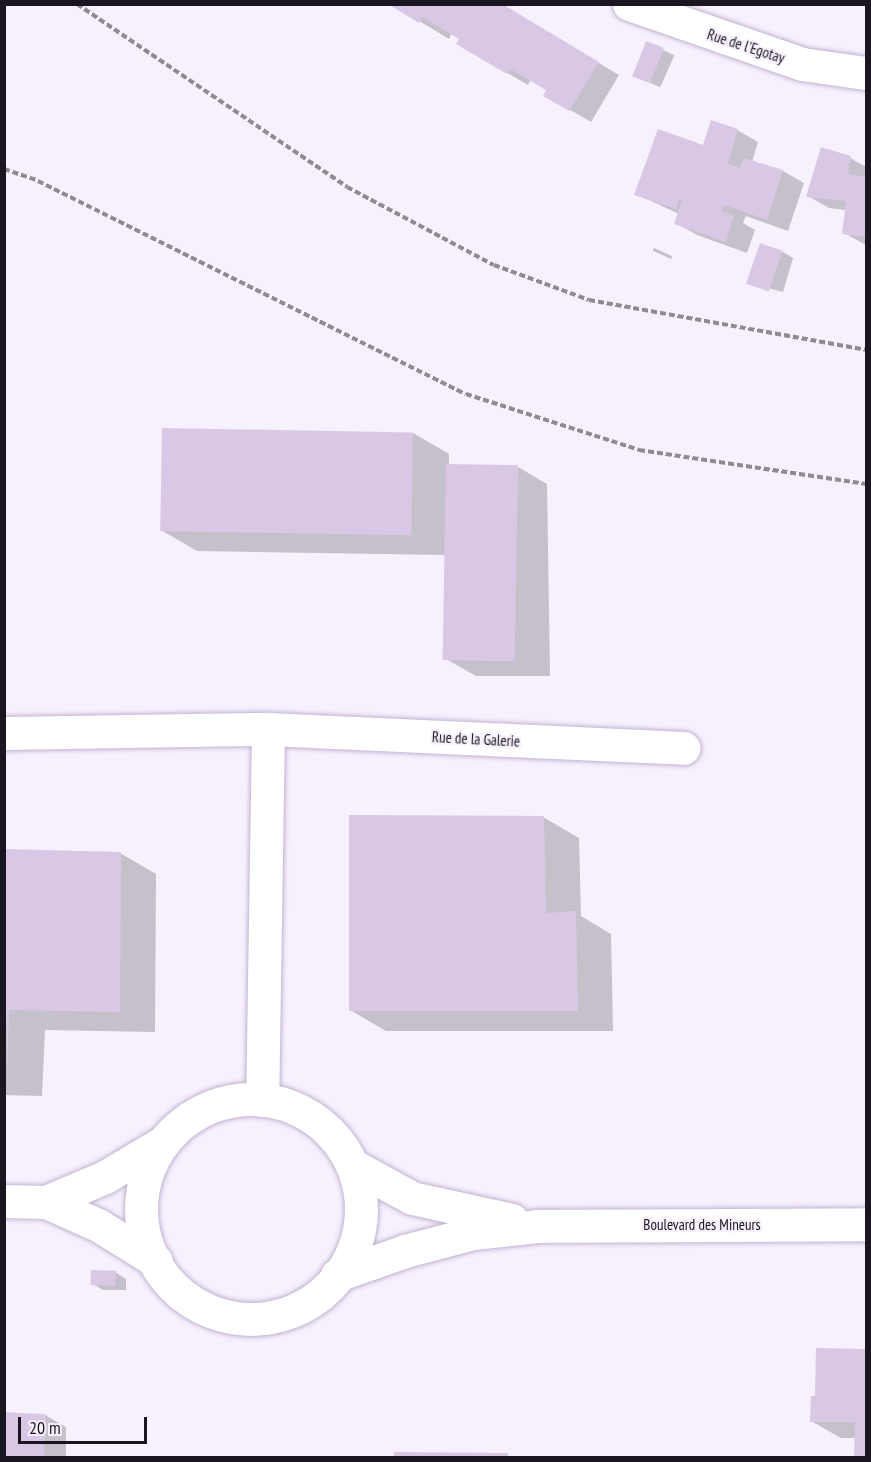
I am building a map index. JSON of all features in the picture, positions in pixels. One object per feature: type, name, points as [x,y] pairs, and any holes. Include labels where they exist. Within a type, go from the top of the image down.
[{"type":"street","name":"Rue de l'Egotay","points":[[629,4],[802,64],[867,72]]},
{"type":"street","name":"Rue de la Galerie","points":[[4,733],[268,729],[684,748]]},
{"type":"street","points":[[262,1100],[268,729]]},
{"type":"street","points":[[262,1100],[274,1100],[307,1113],[336,1139],[352,1165],[362,1203],[361,1222],[348,1263],[309,1304],[260,1320],[222,1317],[203,1310],[167,1282],[141,1232],[141,1193],[147,1166],[181,1122],[215,1103],[262,1100]]},
{"type":"street","points":[[46,1202],[105,1177],[169,1138]]},
{"type":"street","name":"Boulevard des Mineurs","points":[[352,1165],[412,1198],[538,1226]]},
{"type":"street","points":[[4,1201],[46,1202],[98,1224],[156,1261]]},
{"type":"street","name":"Boulevard des Mineurs","points":[[337,1275],[405,1251],[473,1233],[538,1226],[867,1224]]},
{"type":"path","points":[[77,4],[347,187],[494,265],[589,300],[867,350]]},
{"type":"path","points":[[4,169],[38,181],[466,394],[639,450],[867,484]]},
{"type":"building","points":[[388,4],[502,4],[599,62],[569,111],[543,96],[546,90],[510,69],[507,74],[456,44],[459,39],[422,17],[419,23]]},
{"type":"building","points":[[646,41],[664,48],[650,83],[632,76]]},
{"type":"building","points":[[711,120],[738,129],[728,163],[740,168],[744,158],[783,170],[767,220],[725,205],[722,211],[734,216],[726,242],[674,224],[682,200],[679,199],[676,209],[634,195],[658,129],[703,145]]},
{"type":"building","points":[[821,147],[851,156],[848,174],[866,177],[866,237],[842,234],[846,201],[806,197]]},
{"type":"building","points":[[760,243],[783,251],[769,291],[746,284]]},
{"type":"building","points":[[162,428],[413,432],[411,535],[160,531]]},
{"type":"building","points":[[446,464],[518,465],[515,661],[443,660]]},
{"type":"building","points":[[349,815],[544,816],[546,913],[576,911],[578,1011],[349,1011]]},
{"type":"building","points":[[4,849],[121,852],[120,1012],[9,1010],[7,1076]]},
{"type":"building","points":[[91,1270],[116,1271],[115,1286],[90,1285]]},
{"type":"building","points":[[816,1348],[866,1349],[866,1458],[854,1458],[855,1422],[810,1422],[811,1396],[815,1396]]},
{"type":"building","points":[[4,1412],[46,1414],[44,1458],[4,1458]]},
{"type":"building","points":[[394,1452],[508,1453],[508,1458],[394,1458]]}]
